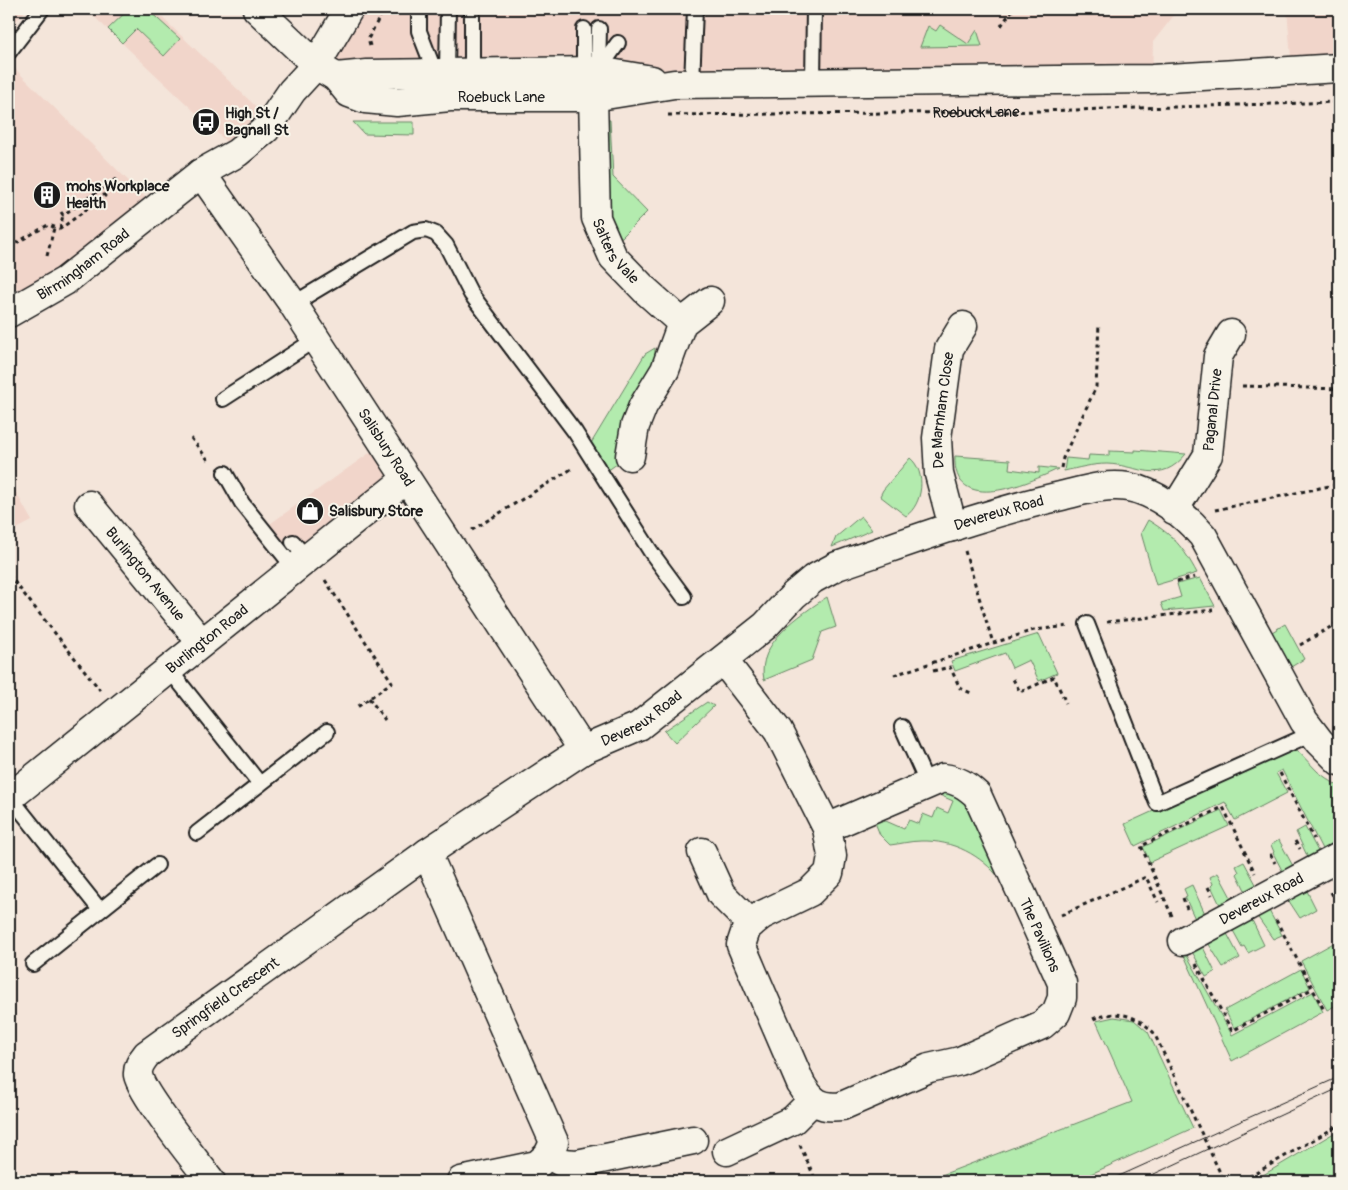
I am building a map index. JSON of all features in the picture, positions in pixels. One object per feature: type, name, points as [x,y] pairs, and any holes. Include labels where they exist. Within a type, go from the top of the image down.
[{"type":"street","points":[[257,9],[326,71]]},
{"type":"street","name":"Birmingham Road","points":[[9,313],[65,282],[201,173],[237,153],[266,129],[292,90],[326,71],[349,9]]},
{"type":"street","name":"Roebuck Lane","points":[[326,71],[349,93],[365,99],[397,102],[450,97],[593,97],[683,84],[1152,79],[1339,68]]},
{"type":"street","name":"Roebuck Lane","points":[[326,71],[367,74],[591,71],[683,84]]},
{"type":"street","name":"Salters Vale","points":[[591,71],[596,218],[613,257],[645,290],[682,323]]},
{"type":"street","points":[[549,72],[558,84],[586,85],[593,97]]},
{"type":"street","name":"Salisbury Road","points":[[201,173],[293,304],[405,480],[583,750]]},
{"type":"street","points":[[630,456],[638,420],[665,370],[682,323],[710,301]]},
{"type":"street","name":"De Marnham Close","points":[[957,535],[939,474],[937,438],[949,349],[963,326]]},
{"type":"street","name":"Paganal Drive","points":[[1174,510],[1208,455],[1218,356],[1231,334]]},
{"type":"street","name":"Burlington Road","points":[[12,788],[168,668],[405,480]]},
{"type":"street","name":"Devereux Road","points":[[583,750],[639,726],[765,626],[794,595],[813,579],[837,566],[957,535],[1036,502],[1097,488],[1128,487],[1154,497],[1174,510],[1190,521],[1203,536],[1304,722],[1339,761]]},
{"type":"street","name":"Burlington Avenue","points":[[89,505],[201,642]]},
{"type":"street","points":[[724,660],[778,731],[827,828],[832,856],[829,872],[810,892],[762,915],[750,924],[747,927],[741,944],[801,1084],[813,1100],[793,1120],[727,1151]]},
{"type":"street","name":"Springfield Crescent","points":[[211,1181],[146,1092],[138,1075],[140,1062],[147,1054],[427,853],[583,750]]},
{"type":"street","name":"The Pavilions","points":[[813,1100],[827,1108],[842,1106],[929,1068],[960,1061],[1042,1025],[1056,1014],[1062,998],[1062,983],[977,795],[957,780],[943,778],[827,828]]},
{"type":"street","points":[[702,852],[721,894],[750,924]]},
{"type":"street","points":[[427,853],[554,1142],[548,1155],[537,1165],[461,1181]]},
{"type":"street","name":"Devereux Road","points":[[1183,940],[1333,861]]},
{"type":"street","points":[[548,1155],[563,1163],[577,1164],[693,1140]]},
{"type":"lane","points":[[419,9],[419,31],[451,73]]},
{"type":"lane","points":[[448,9],[451,73]]},
{"type":"lane","points":[[472,9],[451,73],[441,88],[498,86],[508,97]]},
{"type":"lane","points":[[683,84],[695,9]]},
{"type":"lane","points":[[813,82],[814,9]]},
{"type":"lane","points":[[9,52],[34,12]]},
{"type":"lane","points":[[584,28],[591,71]]},
{"type":"lane","points":[[591,71],[599,29]]},
{"type":"lane","points":[[591,71],[618,43]]},
{"type":"lane","points":[[293,304],[413,232],[426,230],[436,234],[446,245],[471,294],[538,380],[590,457],[650,552],[684,597]]},
{"type":"lane","points":[[223,399],[316,339]]},
{"type":"lane","points":[[225,473],[242,503],[303,560]]},
{"type":"lane","points":[[1087,624],[1157,802],[1313,733]]},
{"type":"lane","points":[[168,668],[260,784]]},
{"type":"lane","points":[[902,727],[928,785]]},
{"type":"lane","points":[[197,833],[327,732]]},
{"type":"lane","points":[[12,788],[100,910]]},
{"type":"lane","points":[[33,964],[157,866]]},
{"type":"path","points":[[375,52],[371,48],[368,39],[384,9]]},
{"type":"path","points":[[1001,26],[1013,9]]},
{"type":"path","name":"Roebuck Lane","points":[[659,115],[1006,112],[1339,102]]},
{"type":"path","points":[[60,230],[62,213],[116,179]]},
{"type":"path","points":[[60,230],[105,196],[101,190]]},
{"type":"path","points":[[9,247],[48,225],[60,230]]},
{"type":"path","points":[[47,256],[54,228]]},
{"type":"path","points":[[1059,476],[1063,458],[1096,387],[1099,324]]},
{"type":"path","points":[[1240,386],[1339,389]]},
{"type":"path","points":[[191,438],[218,473],[225,473]]},
{"type":"path","points":[[470,532],[590,457]]},
{"type":"path","points":[[1209,511],[1339,484]]},
{"type":"path","points":[[957,535],[993,643]]},
{"type":"path","points":[[303,560],[392,682],[356,708]]},
{"type":"path","points":[[1177,582],[1203,574]]},
{"type":"path","points":[[9,575],[102,692]]},
{"type":"path","points":[[894,675],[1034,630],[1222,609]]},
{"type":"path","points":[[1300,644],[1339,622]]},
{"type":"path","points":[[933,671],[950,667],[960,688],[973,694]]},
{"type":"path","points":[[1013,679],[1020,692],[1054,676],[1066,703]]},
{"type":"path","points":[[369,698],[384,720]]},
{"type":"path","points":[[1280,773],[1333,861]]},
{"type":"path","points":[[1312,988],[1232,1031],[1183,940],[1141,846],[1223,807],[1265,897],[1324,1010]]},
{"type":"path","points":[[1058,916],[1146,877],[1158,902]]},
{"type":"path","points":[[1093,1019],[1112,1014],[1126,1015],[1136,1018],[1154,1033],[1224,1181]]},
{"type":"path","points":[[1242,1181],[1339,1125]]},
{"type":"path","points":[[798,1139],[816,1181]]},
{"type":"shaded area","points":[[9,9],[27,9],[9,29]]},
{"type":"shaded area","points":[[86,9],[153,9],[265,115],[231,146]]},
{"type":"shaded area","points":[[349,9],[1179,9],[1153,42],[1152,79],[397,89],[336,77],[316,65]]},
{"type":"shaded area","points":[[1287,9],[1339,9],[1339,68],[1292,71]]},
{"type":"shaded area","points":[[10,64],[157,209],[25,304],[9,273]]},
{"type":"shaded area","points":[[382,444],[405,480],[297,565],[267,526]]},
{"type":"shaded area","points":[[9,480],[32,521],[9,533]]},
{"type":"green space","points":[[129,9],[147,9],[180,39],[164,56],[136,29],[122,43],[108,29]]},
{"type":"green space","points":[[940,25],[968,44],[977,30],[982,46],[920,47],[928,26],[936,31]]},
{"type":"green space","points":[[604,120],[610,120],[613,177],[647,212],[622,237],[613,240],[606,223]]},
{"type":"green space","points":[[353,122],[414,122],[414,135],[364,134]]},
{"type":"green space","points":[[655,348],[655,358],[621,461],[607,471],[590,445],[645,354]]},
{"type":"green space","points":[[1135,450],[1186,454],[1176,464],[1158,471],[1107,464],[1090,465],[1064,471],[1066,458],[1088,460],[1089,455],[1109,456],[1109,451],[1135,452]]},
{"type":"green space","points":[[955,456],[1010,460],[1009,469],[1039,473],[1039,467],[1058,469],[1012,487],[995,491],[979,491],[966,486],[957,475]]},
{"type":"green space","points":[[910,458],[919,471],[921,488],[916,504],[906,516],[880,496]]},
{"type":"green space","points":[[861,516],[872,530],[832,547],[836,537]]},
{"type":"green space","points":[[1148,520],[1165,531],[1177,543],[1197,573],[1156,585],[1141,533]]},
{"type":"green space","points":[[1200,578],[1215,606],[1164,611],[1161,603],[1181,597],[1177,584]]},
{"type":"green space","points":[[827,597],[836,627],[822,632],[812,660],[764,680],[763,667],[773,642],[793,621]]},
{"type":"green space","points":[[1285,624],[1304,659],[1291,667],[1272,632]]},
{"type":"green space","points":[[1039,634],[1057,673],[1039,681],[1029,660],[1012,668],[1005,653],[955,671],[951,661]]},
{"type":"green space","points":[[707,702],[714,706],[675,743],[664,731]]},
{"type":"green space","points":[[1294,747],[1318,772],[1339,787],[1339,810],[1333,847],[1324,853],[1282,770],[1276,773],[1287,793],[1235,820],[1225,802],[1135,846],[1125,824]]},
{"type":"green space","points":[[946,791],[966,799],[1000,879],[975,856],[955,846],[933,841],[913,841],[890,845],[880,835],[874,820],[879,818],[904,829],[909,820],[919,824],[923,814],[933,818],[937,808],[948,813],[953,801],[935,793]]},
{"type":"green space","points":[[1221,810],[1229,826],[1150,862],[1143,847]]},
{"type":"green space","points":[[1305,827],[1320,855],[1309,860],[1296,832]]},
{"type":"green space","points":[[1279,840],[1294,868],[1284,874],[1271,845]]},
{"type":"green space","points":[[1244,862],[1258,888],[1247,894],[1237,874],[1239,872],[1236,866]]},
{"type":"green space","points":[[1218,873],[1233,901],[1221,907],[1211,886],[1213,884],[1210,877]]},
{"type":"green space","points":[[1192,885],[1206,916],[1196,921],[1185,897],[1187,896],[1184,889]]},
{"type":"green space","points":[[1304,885],[1316,909],[1300,918],[1285,895]]},
{"type":"green space","points":[[1266,905],[1282,935],[1273,939],[1254,912]]},
{"type":"green space","points":[[1249,914],[1264,945],[1248,953],[1244,946],[1242,947],[1230,925]]},
{"type":"green space","points":[[1224,928],[1240,958],[1223,967],[1205,938]]},
{"type":"green space","points":[[1173,931],[1232,1035],[1313,992],[1323,1012],[1232,1061]]},
{"type":"green space","points":[[1339,940],[1339,1004],[1327,1010],[1301,961]]},
{"type":"green space","points":[[1200,941],[1215,972],[1206,977],[1189,946]]},
{"type":"green space","points":[[1301,969],[1310,988],[1234,1028],[1225,1010]]},
{"type":"green space","points":[[1114,1017],[1134,1020],[1148,1032],[1193,1128],[1075,1181],[926,1181],[1132,1102],[1096,1021]]},
{"type":"green space","points":[[1339,1130],[1339,1181],[1253,1181]]},
{"type":"tram line","points":[[1108,1181],[1339,1077]]},
{"type":"tram line","points":[[1139,1181],[1339,1088]]},
{"type":"place","name":"High St / Bagnall St","points":[[206,122]]},
{"type":"place","name":"mohs Workplace Health","points":[[47,195]]},
{"type":"place","name":"Salisbury Store","points":[[310,511]]}]
